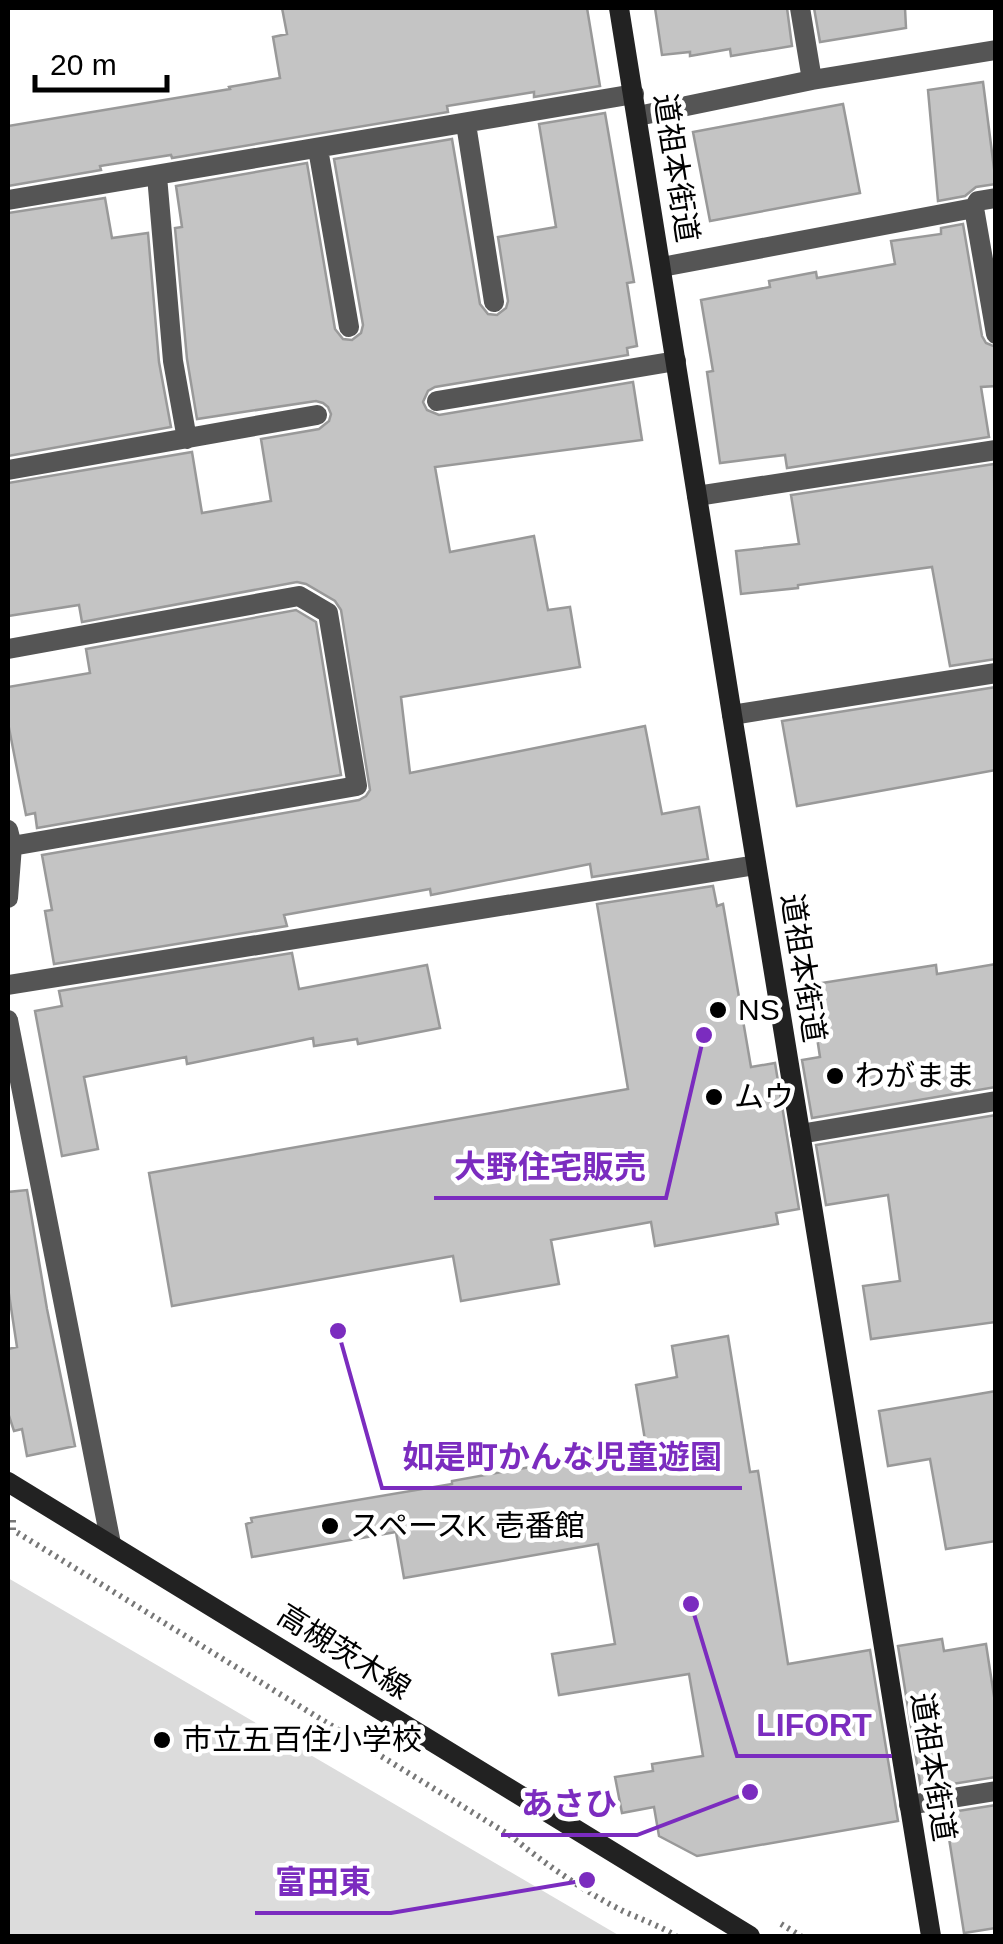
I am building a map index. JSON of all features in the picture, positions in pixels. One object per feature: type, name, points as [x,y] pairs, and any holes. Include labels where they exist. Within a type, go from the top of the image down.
[{"type":"street","name":"道祖本街道","points":[[619,8],[931,1936]]},
{"type":"street","points":[[800,8],[812,80]]},
{"type":"street","points":[[638,116],[812,80],[996,50]]},
{"type":"street","points":[[8,200],[634,94]]},
{"type":"street","points":[[466,124],[494,302]]},
{"type":"street","points":[[318,149],[349,327]]},
{"type":"street","points":[[157,176],[173,362],[187,439]]},
{"type":"street","points":[[996,198],[978,201],[974,208],[996,334]]},
{"type":"street","points":[[662,267],[974,208]]},
{"type":"street","points":[[437,401],[676,361]]},
{"type":"street","points":[[8,470],[317,414]]},
{"type":"street","points":[[697,496],[996,450]]},
{"type":"street","points":[[8,649],[298,596],[328,613],[357,786],[10,838],[8,898]]},
{"type":"street","points":[[732,715],[996,673]]},
{"type":"street","points":[[8,985],[756,864]]},
{"type":"street","points":[[8,1020],[111,1544]]},
{"type":"street","points":[[800,1134],[996,1101]]},
{"type":"street","name":"高槻茨木線","points":[[10,1484],[750,1936]]},
{"type":"street","points":[[909,1805],[996,1791]]},
{"type":"path","points":[[10,1484],[13,1530],[511,1836],[565,1875],[676,1936]]},
{"type":"shaded area","name":"市立五百住小学校","points":[[8,1578],[620,1936],[8,1936]]},
{"type":"building","points":[[282,8],[587,8],[600,86],[447,106],[448,112],[172,158],[171,155],[100,166],[101,170],[8,186],[8,126],[280,78],[273,37],[287,34]]},
{"type":"building","points":[[655,8],[787,8],[792,46],[731,56],[730,49],[690,56],[690,52],[662,55]]},
{"type":"building","points":[[814,8],[905,8],[906,28],[820,42]]},
{"type":"building","points":[[983,82],[996,184],[938,201],[928,90]]},
{"type":"building","points":[[843,104],[860,193],[710,221],[693,132]]},
{"type":"building","points":[[605,113],[634,282],[627,283],[637,346],[627,348],[628,355],[435,387],[423,402],[427,410],[439,415],[633,382],[642,440],[435,467],[450,552],[534,536],[548,610],[570,607],[580,667],[401,697],[410,773],[645,726],[662,814],[699,807],[708,859],[592,877],[590,864],[431,895],[430,889],[284,915],[287,926],[54,964],[45,911],[52,910],[42,855],[359,800],[370,790],[341,610],[335,601],[306,584],[297,582],[82,622],[79,605],[8,616],[8,483],[192,452],[202,513],[271,501],[261,439],[319,429],[329,421],[328,407],[316,401],[197,419],[187,359],[175,228],[182,227],[176,186],[307,163],[335,329],[343,339],[352,340],[361,333],[363,325],[334,159],[452,139],[480,304],[488,314],[497,315],[508,301],[498,237],[556,227],[539,124]]},
{"type":"building","points":[[105,198],[112,238],[148,233],[159,362],[171,427],[8,456],[8,213]]},
{"type":"building","points":[[963,224],[982,336],[986,343],[996,347],[996,386],[981,387],[989,437],[787,468],[785,455],[720,463],[707,372],[713,371],[701,300],[770,287],[769,281],[816,272],[817,278],[895,264],[891,241],[941,234],[941,228]]},
{"type":"building","points":[[994,464],[996,659],[950,666],[932,567],[741,594],[736,551],[799,544],[791,495]]},
{"type":"building","points":[[296,610],[316,622],[341,775],[37,828],[35,813],[26,815],[8,723],[8,687],[90,673],[86,649]]},
{"type":"building","points":[[996,687],[996,770],[797,806],[782,721]]},
{"type":"building","points":[[713,886],[717,906],[723,904],[751,1067],[775,1063],[799,1209],[776,1213],[778,1224],[655,1246],[651,1222],[551,1240],[559,1284],[461,1301],[453,1256],[172,1306],[149,1173],[628,1089],[597,904]]},
{"type":"building","points":[[292,953],[299,989],[427,965],[440,1028],[358,1044],[357,1039],[314,1046],[313,1038],[187,1064],[186,1057],[84,1077],[98,1149],[62,1156],[35,1011],[62,1006],[59,991]]},
{"type":"building","points":[[996,964],[996,1087],[812,1118],[802,1060],[820,1057],[809,985],[936,965],[937,974]]},
{"type":"building","points":[[996,1115],[996,1322],[871,1339],[863,1286],[900,1281],[888,1195],[826,1205],[816,1145]]},
{"type":"building","points":[[27,1190],[75,1446],[27,1456],[22,1429],[14,1431],[8,1413],[8,1349],[17,1347],[8,1288],[8,1192]]},
{"type":"building","points":[[728,1336],[750,1472],[758,1471],[788,1664],[870,1650],[898,1821],[697,1856],[659,1836],[654,1807],[622,1813],[615,1777],[653,1771],[652,1764],[703,1756],[689,1674],[559,1695],[552,1654],[615,1644],[598,1544],[404,1578],[396,1532],[252,1557],[246,1524],[252,1522],[251,1518],[646,1446],[636,1385],[677,1377],[672,1346]]},
{"type":"building","points":[[996,1391],[996,1541],[946,1549],[930,1459],[888,1466],[879,1411]]},
{"type":"building","points":[[942,1639],[944,1651],[986,1644],[996,1709],[996,1777],[921,1789],[898,1646]]},
{"type":"building","points":[[996,1805],[996,1928],[964,1933],[945,1813]]},
{"type":"place","name":"NS","points":[[718,1010]]},
{"type":"place","name":"大野住宅販売","points":[[704,1035]]},
{"type":"place","name":"わがまま","points":[[835,1076]]},
{"type":"place","name":"ムウ","points":[[714,1097]]},
{"type":"place","name":"如是町かんな児童遊園","points":[[338,1331]]},
{"type":"place","name":"スペースK 壱番館","points":[[330,1526]]},
{"type":"place","name":"LIFORT","points":[[691,1604]]},
{"type":"place","name":"市立五百住小学校","points":[[162,1740]]},
{"type":"place","name":"あさひ","points":[[750,1792]]},
{"type":"place","name":"富田東","points":[[587,1880]]}]
